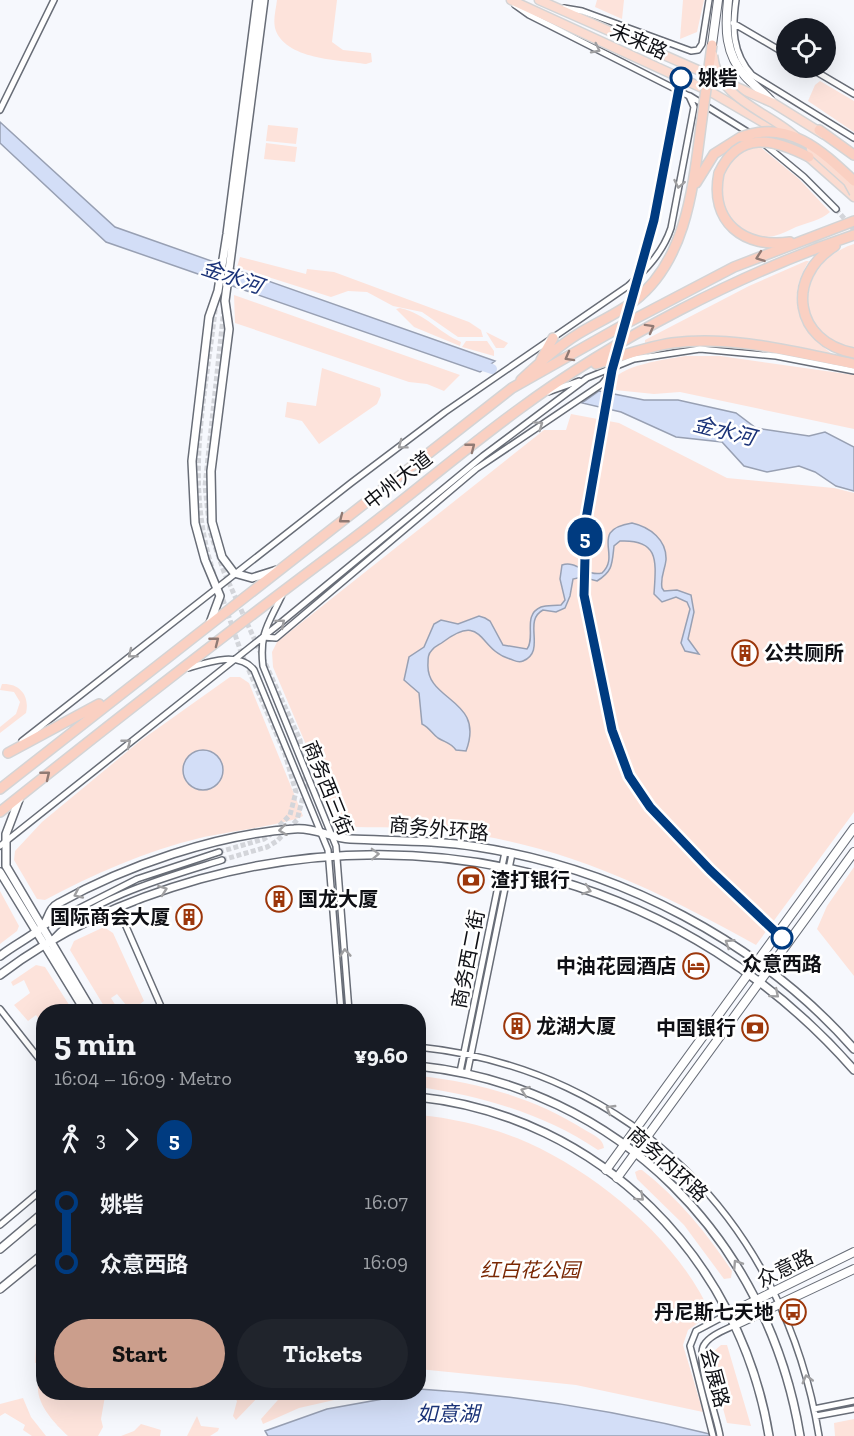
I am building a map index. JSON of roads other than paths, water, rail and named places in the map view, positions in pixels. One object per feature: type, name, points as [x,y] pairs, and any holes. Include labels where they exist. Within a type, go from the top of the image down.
[{"type":"highway","points":[[512,388],[540,362],[643,294],[665,265],[676,246],[690,198],[712,45]]},
{"type":"highway","points":[[819,130],[854,155]]},
{"type":"highway","points":[[690,198],[714,154],[741,137],[771,132],[799,137],[828,157],[854,181]]},
{"type":"highway","points":[[804,240],[780,244],[754,240],[735,230],[724,217],[717,200],[719,173],[733,153],[752,143],[763,141],[784,144],[809,157]]},
{"type":"highway","name":"中州大道","points":[[0,789],[131,684],[512,388],[688,290],[734,267],[854,221]]},
{"type":"highway","points":[[852,236],[819,258],[807,275],[803,301],[808,324],[815,334],[835,348],[854,353]]},
{"type":"highway","name":"中州大道","points":[[0,812],[286,587],[541,395],[584,375],[699,302],[852,236]]},
{"type":"highway","points":[[540,362],[553,338]]},
{"type":"highway","points":[[584,375],[639,350],[698,341],[751,345],[854,364]]},
{"type":"highway","points":[[4,756],[72,720],[131,684]]},
{"type":"main road","name":"未来路","points":[[510,0],[711,92],[752,116],[809,157],[854,195]]},
{"type":"main road","name":"未来路","points":[[539,0],[773,103],[819,130],[854,161]]},
{"type":"main road","points":[[729,0],[726,21],[729,49],[743,74],[773,103]]},
{"type":"main road","points":[[718,3],[712,45],[717,73],[725,86],[784,126],[848,182],[854,195]]},
{"type":"main road","points":[[606,1170],[854,828]]},
{"type":"main road","points":[[617,1178],[854,852]]},
{"type":"main road","name":"众意路","points":[[730,1313],[854,1252]]},
{"type":"main road","name":"众意路","points":[[735,1325],[854,1269]]},
{"type":"street","points":[[0,110],[54,0]]},
{"type":"street","points":[[210,623],[219,602],[217,587],[205,560],[195,523],[192,461],[209,317],[218,291],[257,0]]},
{"type":"street","points":[[264,0],[226,295],[229,329],[210,497],[216,540],[227,567],[234,573],[252,578],[279,570]]},
{"type":"street","points":[[510,0],[529,15],[689,96],[756,137],[804,177],[836,209]]},
{"type":"street","points":[[553,7],[582,11],[691,51],[698,50],[702,44],[709,0]]},
{"type":"street","points":[[736,0],[733,23],[738,53],[752,75],[854,138]]},
{"type":"street","points":[[733,23],[776,48]]},
{"type":"street","points":[[827,78],[854,94]]},
{"type":"street","points":[[4,756],[234,573],[445,412],[628,286],[645,271],[667,238],[694,107],[689,96]]},
{"type":"street","points":[[2,844],[262,637],[584,375],[662,353],[715,349],[776,356],[854,371]]},
{"type":"street","points":[[262,637],[276,638],[476,469],[602,384],[617,367]]},
{"type":"street","name":"商务西三街","points":[[286,587],[265,625],[262,637],[263,666],[332,834],[338,856],[349,1004]]},
{"type":"street","points":[[178,671],[210,662],[233,660]]},
{"type":"street","name":"商务西三街","points":[[233,660],[248,663],[254,670],[321,831],[329,856],[340,1004]]},
{"type":"street","points":[[21,795],[2,844],[6,867],[81,1004]]},
{"type":"street","name":"商务外环路","points":[[0,956],[40,929],[51,908],[58,903],[150,863],[230,840],[297,828],[321,831],[346,839],[410,840],[509,853],[560,866],[637,894],[680,915],[768,970],[821,1016],[854,1049]]},
{"type":"street","points":[[40,929],[137,879],[219,852]]},
{"type":"street","name":"商务西二街","points":[[464,1073],[464,1054],[509,853]]},
{"type":"street","name":"商务外环路","points":[[0,975],[48,943],[118,908],[179,885],[237,869],[289,859],[409,854],[506,867],[564,882],[632,907],[715,951],[759,982],[831,1044],[854,1070]]},
{"type":"street","points":[[48,943],[68,923],[110,902],[160,880],[222,860]]},
{"type":"street","name":"商务西二街","points":[[464,1073],[471,1056],[506,867]]},
{"type":"street","points":[[0,872],[40,929]]},
{"type":"street","points":[[118,908],[160,1004]]},
{"type":"street","points":[[48,943],[87,1004]]},
{"type":"street","points":[[0,1009],[36,1055]]},
{"type":"street","points":[[426,1048],[464,1054],[509,1066],[573,1090],[604,1106],[636,1127],[695,1181],[722,1211],[752,1252],[780,1304],[801,1359],[819,1436]]},
{"type":"street","name":"商务内环路","points":[[426,1067],[464,1073],[546,1099],[582,1117],[624,1144],[671,1183],[708,1223],[736,1262],[758,1300],[789,1380],[800,1436]]},
{"type":"street","points":[[426,1098],[474,1107],[517,1121],[567,1144],[617,1178],[650,1206],[684,1243],[711,1279],[730,1313],[757,1381],[769,1436]]},
{"type":"street","points":[[0,1225],[36,1195]]},
{"type":"street","points":[[0,1249],[36,1219]]},
{"type":"street","points":[[0,1289],[36,1260]]},
{"type":"street","name":"会展路","points":[[713,1436],[690,1346],[696,1331],[730,1313]]},
{"type":"street","name":"会展路","points":[[720,1433],[702,1367],[701,1353],[712,1337],[735,1325]]},
{"type":"street","points":[[814,1408],[854,1401]]},
{"type":"street","points":[[816,1416],[854,1409]]},
{"type":"water","points":[[0,122],[115,227],[495,361],[480,372],[106,242],[0,143]]},
{"type":"water","points":[[599,391],[644,400],[678,400],[736,413],[756,428],[809,436],[825,432],[854,447],[854,491],[836,486],[815,472],[799,466],[767,472],[744,466],[722,442],[676,437],[621,412],[582,403]]},
{"type":"water","points":[[632,523],[651,531],[664,546],[666,560],[662,588],[664,591],[677,590],[691,595],[694,612],[688,639],[699,654],[685,651],[681,643],[690,609],[687,602],[676,597],[662,602],[654,594],[655,563],[649,548],[633,541],[620,541],[614,546],[611,566],[606,574],[597,581],[582,577],[573,579],[565,608],[556,612],[543,610],[537,615],[534,621],[533,650],[530,656],[523,661],[517,662],[500,654],[474,631],[466,630],[456,633],[431,652],[428,659],[430,676],[435,686],[462,710],[468,720],[470,734],[466,751],[456,750],[422,724],[419,693],[404,680],[409,657],[424,647],[434,624],[441,620],[458,624],[479,616],[490,621],[503,645],[527,649],[532,615],[535,611],[543,606],[561,605],[565,600],[560,579],[562,565],[572,565],[596,574],[602,573],[609,559],[608,537],[619,526]]},
{"type":"water","points":[[203,750],[217,756],[223,770],[217,784],[203,790],[189,784],[183,770],[189,756]]},
{"type":"water","name":"如意湖","points":[[426,1390],[494,1395],[569,1405],[718,1436],[268,1436],[265,1431],[327,1409],[377,1400],[426,1400]]},
{"type":"waterway","name":"金水河","points":[[474,363],[492,369]]},
{"type":"tunnel","points":[[836,209],[854,230]]},
{"type":"tunnel","points":[[214,574],[205,540],[198,472],[203,405],[216,302]]},
{"type":"tunnel","points":[[222,860],[267,847],[277,841],[297,820],[306,785],[300,740],[224,572],[210,532],[205,486],[224,308]]},
{"type":"tunnel","points":[[219,852],[264,839],[271,834],[290,815],[296,792],[285,754],[241,652],[221,594]]},
{"type":"metro line","name":"5","points":[[681,78],[654,220],[612,370],[586,519],[584,595],[595,658],[612,730],[629,776],[650,807],[710,870],[782,938]]},
{"type":"place","name":"姚砦","points":[[681,78]]},
{"type":"place","name":"公共厕所","points":[[745,653]]},
{"type":"place","name":"渣打银行","points":[[471,880]]},
{"type":"place","name":"国龙大厦","points":[[279,899]]},
{"type":"place","name":"国际商会大厦","points":[[189,917]]},
{"type":"place","name":"众意西路","points":[[782,938]]},
{"type":"place","name":"中油花园酒店","points":[[696,966]]},
{"type":"place","name":"龙湖大厦","points":[[517,1026]]},
{"type":"place","name":"中国银行","points":[[755,1028]]},
{"type":"place","name":"丹尼斯七天地","points":[[793,1312]]},
{"type":"park label","name":"红白花公园","points":[[530,1270]]}]
